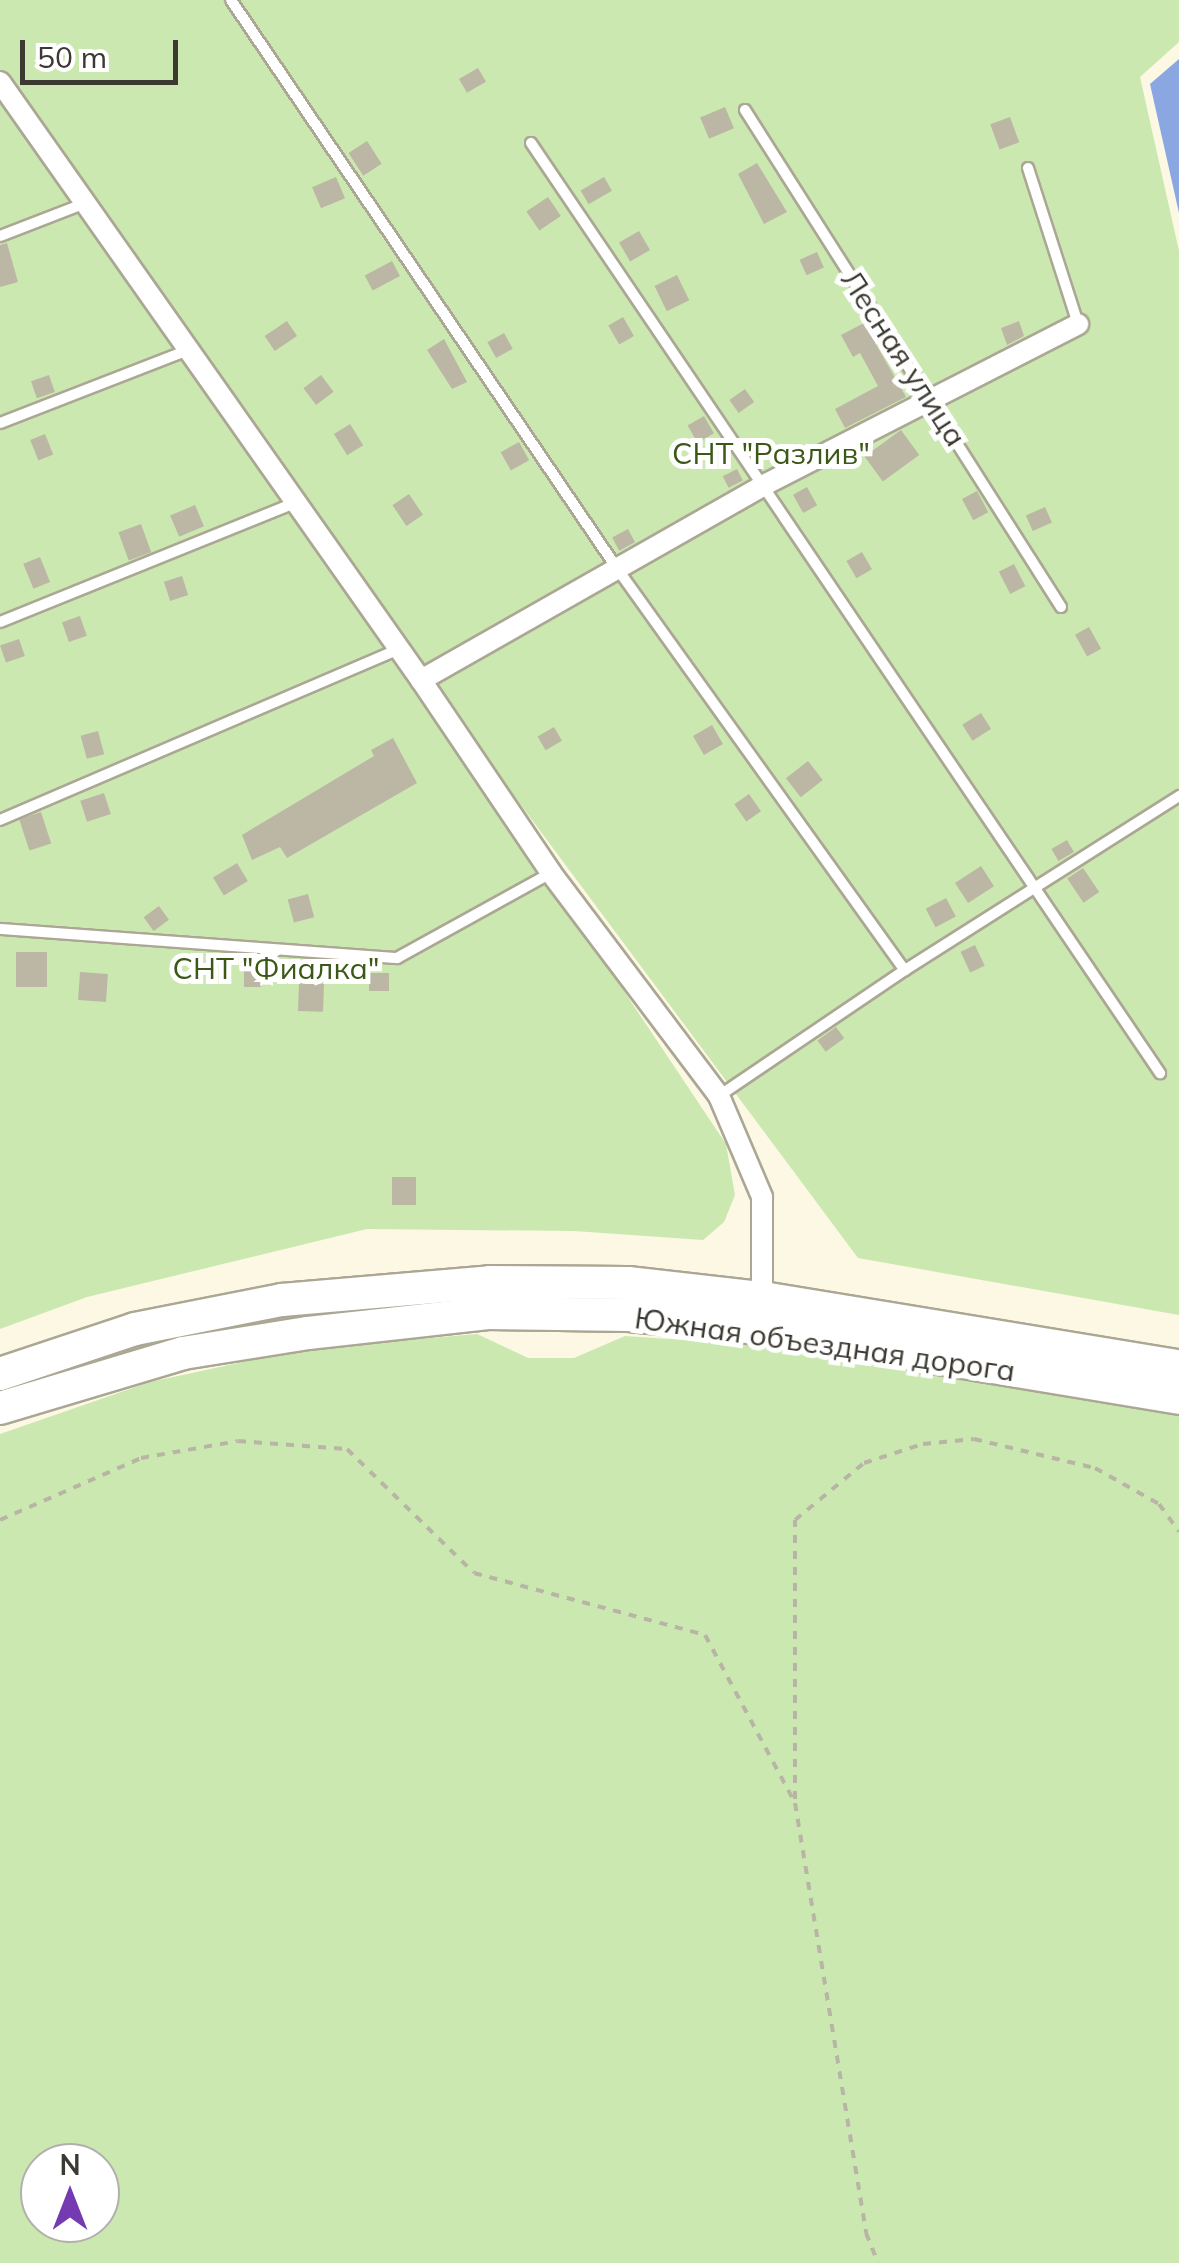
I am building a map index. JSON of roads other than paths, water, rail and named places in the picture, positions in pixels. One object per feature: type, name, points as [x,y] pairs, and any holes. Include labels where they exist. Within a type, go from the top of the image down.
[{"type":"main road","name":"Южная объездная дорога","points":[[0,1374],[134,1329],[282,1300],[490,1282],[628,1283],[745,1312],[1179,1398]]},
{"type":"main road","name":"Южная объездная дорога","points":[[0,1408],[184,1352],[308,1332],[488,1313],[745,1312],[1179,1366]]},
{"type":"street","points":[[0,82],[421,680],[551,873],[718,1096],[762,1196],[745,1312]]},
{"type":"street","points":[[421,680],[764,485],[1078,324]]},
{"type":"lane","points":[[231,0],[616,566],[904,970]]},
{"type":"lane","name":"Лесная улица","points":[[745,110],[1061,607]]},
{"type":"lane","points":[[531,143],[1160,1073]]},
{"type":"lane","points":[[1028,168],[1078,324]]},
{"type":"lane","points":[[0,236],[88,202]]},
{"type":"lane","points":[[0,423],[188,350]]},
{"type":"lane","points":[[0,622],[296,503]]},
{"type":"lane","points":[[0,820],[397,650]]},
{"type":"lane","points":[[718,1096],[904,970],[1179,796]]},
{"type":"lane","points":[[0,929],[397,958],[551,873]]},
{"type":"water","points":[[1179,59],[1179,213],[1150,84]]},
{"type":"park label","name":"СНТ \"Разлив\"","points":[[771,453]]},
{"type":"park label","name":"СНТ \"Фиалка\"","points":[[276,968]]}]
